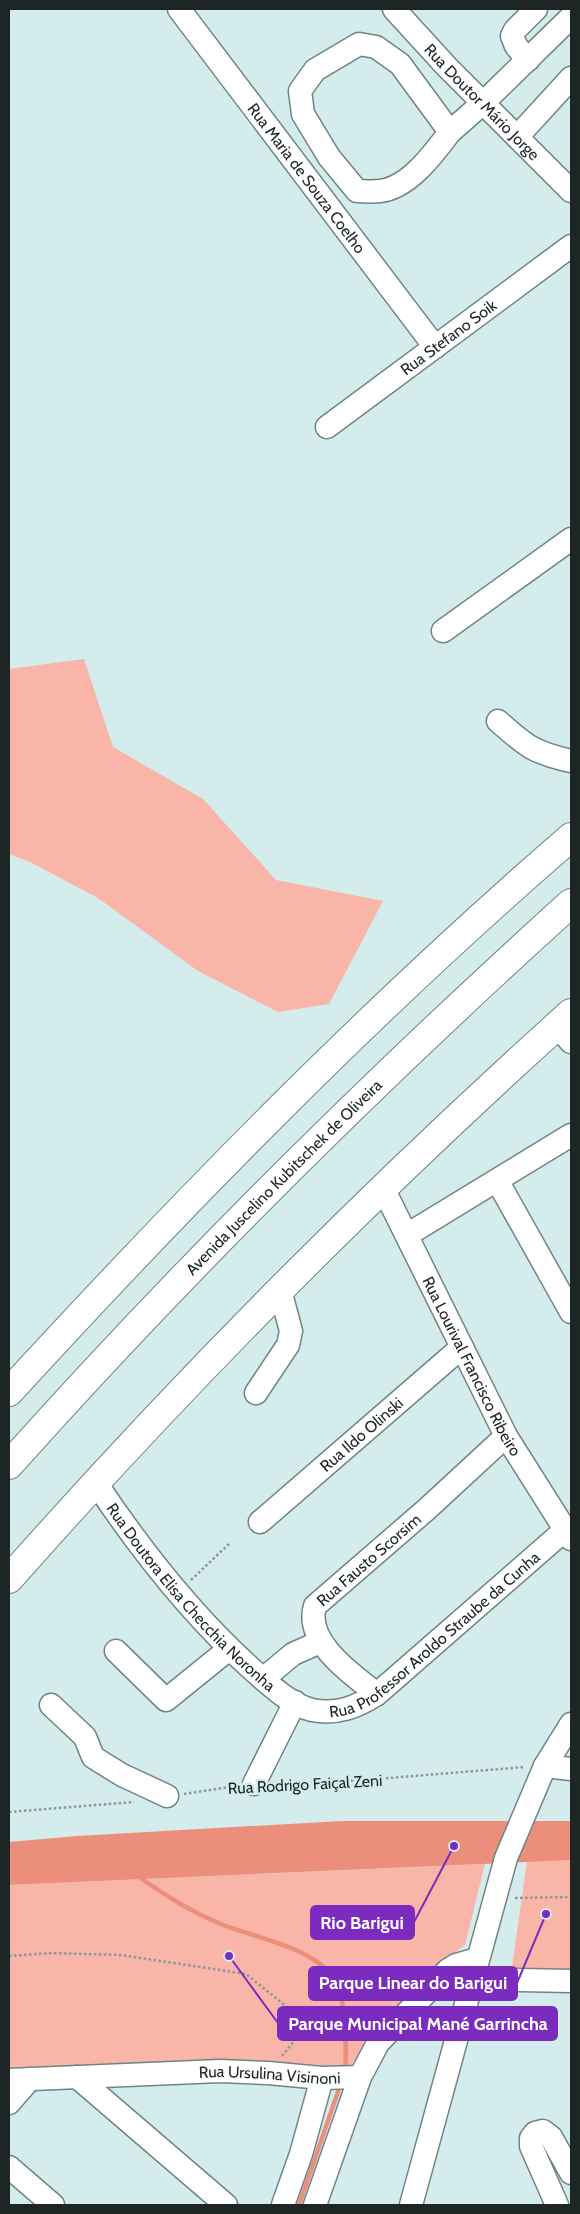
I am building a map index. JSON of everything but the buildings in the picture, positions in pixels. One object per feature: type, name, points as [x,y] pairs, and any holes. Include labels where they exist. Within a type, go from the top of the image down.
[{"type":"main road","points":[[9,1392],[143,1248],[304,1085],[442,953],[571,837]]},
{"type":"main road","name":"Avenida Juscelino Kubitschek de Oliveira","points":[[9,1465],[168,1292],[260,1197],[426,1036],[571,903]]},
{"type":"main road","points":[[9,1579],[96,1483],[280,1290],[383,1188],[566,1027]]},
{"type":"street","name":"Rua Maria de Souza Coelho","points":[[180,9],[435,347]]},
{"type":"street","name":"Rua Doutor Mário Jorge","points":[[394,9],[483,103],[571,191]]},
{"type":"street","points":[[528,60],[516,46],[512,36],[515,30],[536,9]]},
{"type":"street","points":[[450,132],[400,64],[376,47],[359,44],[315,70],[300,91],[303,114],[328,157],[357,191],[382,191],[399,183],[426,164],[450,132],[483,103],[571,17]]},
{"type":"street","points":[[517,137],[571,78]]},
{"type":"street","name":"Rua Stefano Soik","points":[[327,427],[571,246]]},
{"type":"street","points":[[443,631],[571,539]]},
{"type":"street","points":[[498,721],[532,750],[571,761]]},
{"type":"street","points":[[407,1235],[498,1182],[514,1168],[571,1135]]},
{"type":"street","points":[[498,1182],[571,1312]]},
{"type":"street","name":"Rua Lourival Francisco Ribeiro","points":[[383,1188],[506,1436],[568,1534]]},
{"type":"street","points":[[256,1394],[288,1345],[291,1331],[280,1290]]},
{"type":"street","name":"Rua Ildo Olinski","points":[[260,1522],[462,1347]]},
{"type":"street","points":[[9,1378],[43,1354]]},
{"type":"street","name":"Rua Fausto Scorsim","points":[[377,1694],[341,1665],[320,1642],[313,1611],[319,1600],[427,1509],[506,1436]]},
{"type":"street","name":"Rua Doutora Elisa Checchia Noronha","points":[[96,1483],[145,1554],[178,1593],[229,1649],[263,1679],[295,1702]]},
{"type":"street","name":"Rua Professor Aroldo Straube da Cunha","points":[[295,1702],[311,1710],[344,1710],[360,1705],[377,1694],[568,1534]]},
{"type":"street","points":[[263,1679],[293,1654],[320,1642]]},
{"type":"street","points":[[116,1651],[166,1700],[229,1649]]},
{"type":"street","points":[[254,1784],[295,1702]]},
{"type":"street","points":[[51,1705],[85,1737],[94,1757],[122,1775],[167,1796]]},
{"type":"street","points":[[410,2205],[496,1890],[531,1794],[545,1766],[571,1724]]},
{"type":"street","points":[[545,1766],[571,1769]]},
{"type":"street","name":"Rua Ursulina Visinoni","points":[[19,2079],[220,2071],[342,2078],[448,1970],[456,1965],[571,1981]]},
{"type":"street","points":[[76,2077],[226,2205]]},
{"type":"street","points":[[284,2205],[302,2154],[342,2078]]},
{"type":"street","points":[[315,2205],[342,2078]]},
{"type":"street","points":[[9,2103],[19,2079]]},
{"type":"street","points":[[557,2205],[531,2146],[530,2138],[535,2133],[543,2131],[551,2137],[571,2174]]},
{"type":"street","points":[[9,2167],[53,2205]]},
{"type":"path","points":[[178,1593],[231,1542]]},
{"type":"path","name":"Rua Rodrigo Faiçal Zeni","points":[[167,1796],[254,1784],[364,1780],[545,1766]]},
{"type":"path","points":[[9,1812],[135,1802]]},
{"type":"path","points":[[496,1890],[571,1898]]},
{"type":"path","points":[[9,1956],[52,1953],[121,1955],[246,1974],[308,2024],[356,2026]]},
{"type":"path","points":[[268,2073],[308,2024]]},
{"type":"shaded area","points":[[84,659],[113,747],[203,799],[276,880],[383,901],[329,1004],[278,1012],[198,971],[98,898],[30,862],[9,854],[9,669]]},
{"type":"shaded area","points":[[342,1821],[571,1821],[571,1860],[9,1885],[9,1842],[77,1836]]},
{"type":"shaded area","points":[[571,1860],[571,1970],[512,1967],[527,1861]]},
{"type":"shaded area","points":[[485,1864],[465,1945],[434,1967],[350,2066],[235,2062],[9,2068],[9,1885]]},
{"type":"waterway","points":[[139,1877],[178,1903],[199,1914],[304,1954],[319,1963],[331,1974],[339,1988],[342,2000],[346,2046],[344,2071]]},
{"type":"waterway","points":[[299,2205],[341,2083]]},
{"type":"place","name":"Rio Barigui","points":[[454,1846]]},
{"type":"place","name":"Parque Linear do Barigui","points":[[546,1914]]},
{"type":"place","name":"Parque Municipal Mané Garrincha","points":[[229,1956]]}]
